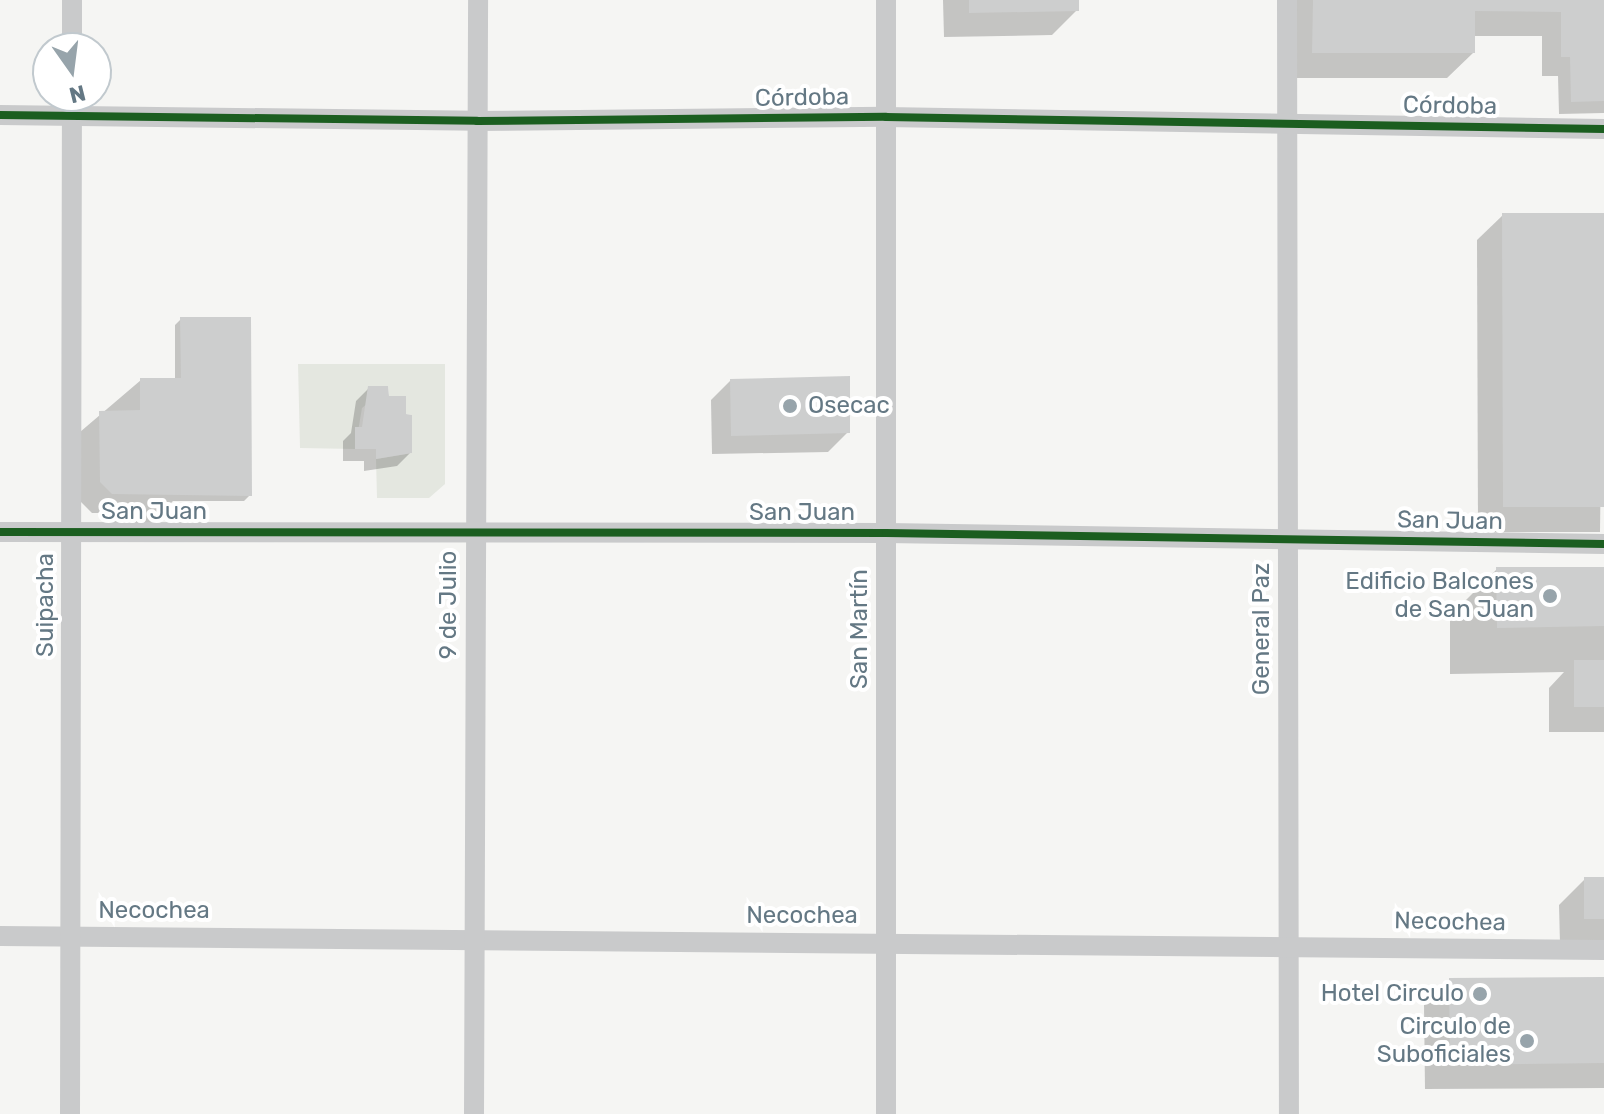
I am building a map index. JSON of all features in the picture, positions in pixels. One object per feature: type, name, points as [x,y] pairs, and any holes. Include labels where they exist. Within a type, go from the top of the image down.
[{"type":"street","points":[[72,0],[72,32]]},
{"type":"street","name":"9 de Julio","points":[[474,1114],[478,0]]},
{"type":"street","name":"San Martín","points":[[886,0],[886,1114]]},
{"type":"street","name":"General Paz","points":[[1287,0],[1289,1114]]},
{"type":"street","name":"Córdoba","points":[[112,107],[477,121],[886,117],[1604,129]]},
{"type":"street","name":"Córdoba","points":[[0,115],[32,111]]},
{"type":"street","name":"Suipacha","points":[[70,1114],[72,112]]},
{"type":"street","name":"San Juan","points":[[0,532],[886,533],[1604,544]]},
{"type":"street","name":"Necochea","points":[[0,936],[1604,950]]},
{"type":"shaded area","points":[[298,364],[445,364],[445,484],[429,498],[377,498],[376,459],[412,453],[412,415],[406,414],[406,396],[389,396],[388,386],[362,408],[355,449],[300,448]]},
{"type":"building","points":[[969,0],[1079,0],[1079,11],[969,13]]},
{"type":"building","points":[[1313,0],[1604,0],[1604,101],[1571,102],[1570,57],[1561,57],[1561,12],[1475,11],[1475,53],[1312,53]]},
{"type":"building","points":[[1502,213],[1604,213],[1604,507],[1503,507]]},
{"type":"building","points":[[180,317],[251,317],[252,496],[112,494],[100,482],[99,411],[140,410],[140,378],[181,378]]},
{"type":"building","name":"Osecac","points":[[850,376],[850,433],[731,436],[730,379]]},
{"type":"building","points":[[368,386],[388,386],[389,396],[406,396],[406,414],[412,415],[412,453],[376,459],[376,449],[355,449],[355,427],[362,427]]},
{"type":"building","name":"Edificio Balcones de San Juan","points":[[1496,567],[1604,567],[1604,626],[1497,628]]},
{"type":"building","points":[[1574,660],[1604,660],[1604,707],[1574,707]]},
{"type":"building","points":[[1584,877],[1604,877],[1604,919],[1584,919]]},
{"type":"building","name":"Circulo de Suboficiales","points":[[1604,977],[1604,1063],[1450,1065],[1449,978]]},
{"type":"cycle path","points":[[0,115],[477,121],[886,117],[1604,129]]},
{"type":"cycle path","points":[[0,532],[886,533],[1604,544]]},
{"type":"place","name":"Osecac","points":[[790,406]]},
{"type":"place","name":"Edificio Balcones de San Juan","points":[[1550,596]]},
{"type":"place","name":"Hotel Circulo","points":[[1480,994]]},
{"type":"place","name":"Circulo de Suboficiales","points":[[1527,1041]]}]
